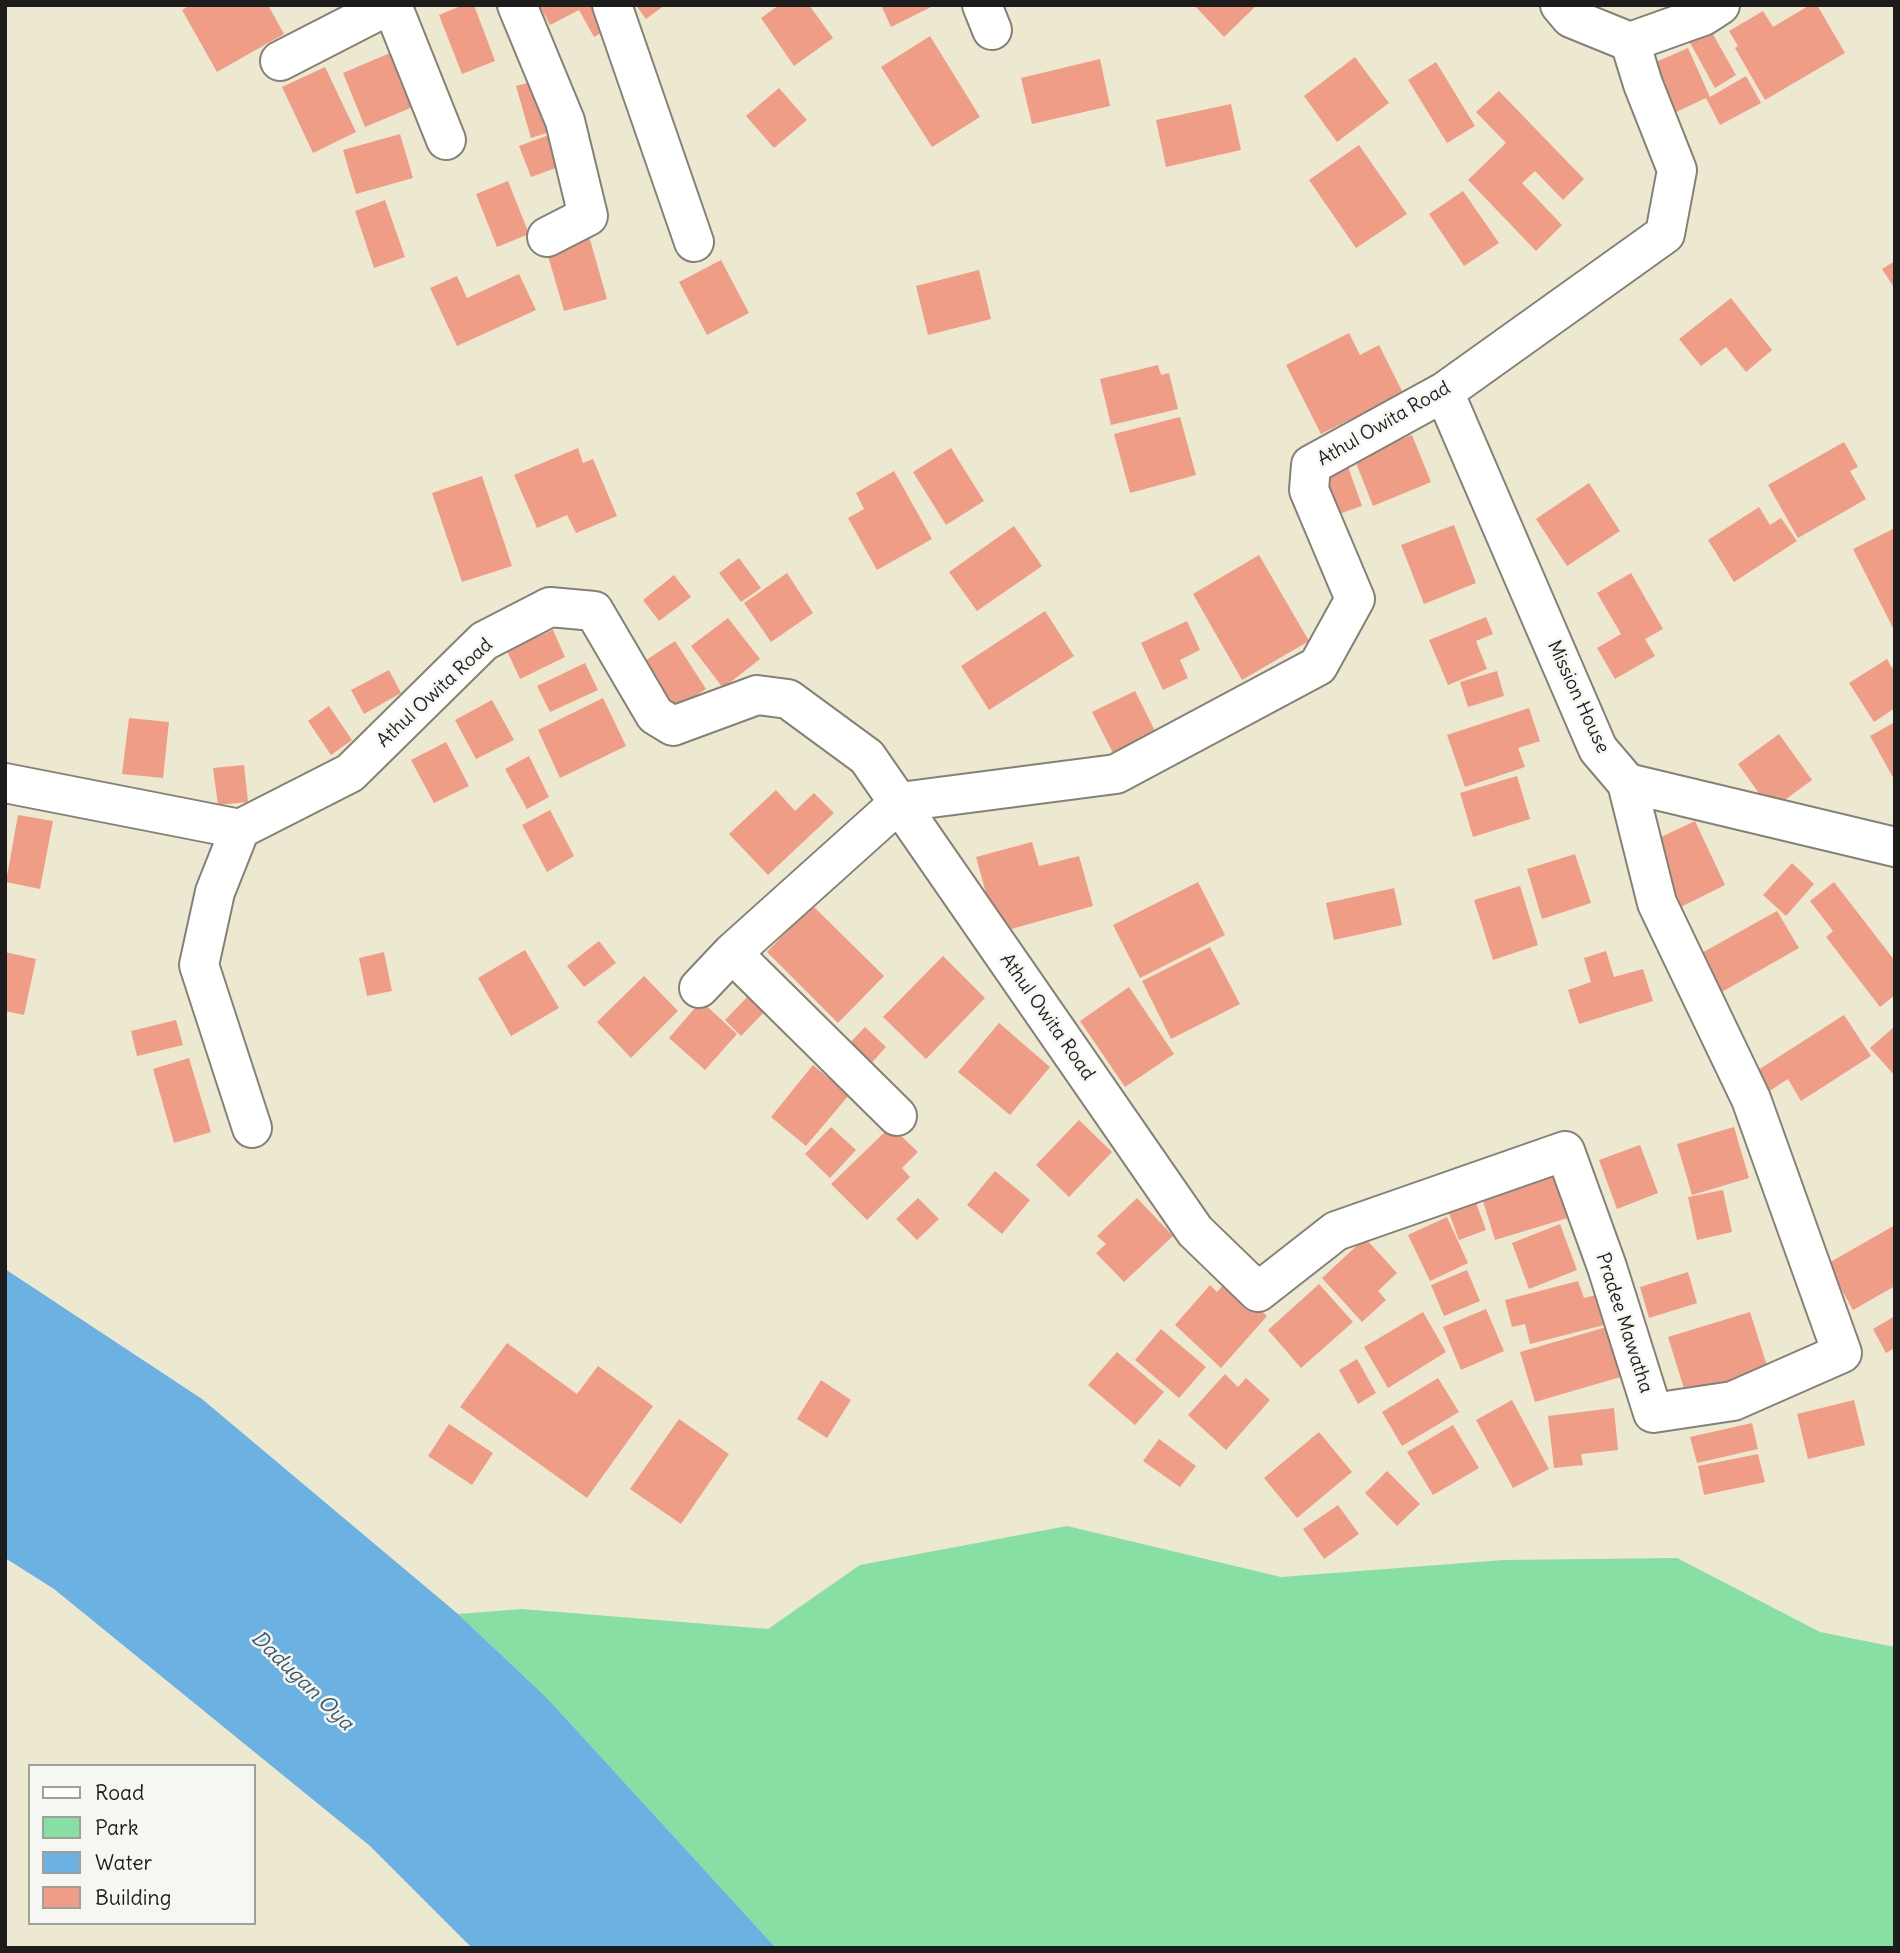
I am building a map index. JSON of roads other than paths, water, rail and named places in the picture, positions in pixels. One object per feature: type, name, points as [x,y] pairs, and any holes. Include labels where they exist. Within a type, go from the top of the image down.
[{"type":"street","points":[[280,61],[391,5],[446,140]]},
{"type":"street","points":[[517,5],[565,121],[588,216],[547,237]]},
{"type":"street","points":[[612,5],[694,242]]},
{"type":"street","points":[[1560,5],[1571,18],[1630,42],[1703,16],[1720,5]]},
{"type":"street","name":"Athul Owita Road","points":[[900,802],[1116,774],[1318,666],[1355,599],[1309,490],[1311,465],[1444,392],[1665,234],[1677,170],[1643,84],[1630,42]]},
{"type":"street","name":"Mission House","points":[[1444,392],[1598,749],[1627,783]]},
{"type":"street","name":"Athul Owita Road","points":[[240,829],[350,773],[484,641],[550,607],[594,611],[655,715],[673,726],[757,695],[788,699],[867,757],[1195,1231]]},
{"type":"street","points":[[5,783],[240,829],[215,892],[199,965],[252,1128]]},
{"type":"street","points":[[1627,783],[1895,847]]},
{"type":"street","name":"Pradee Mawatha","points":[[1195,1231],[1258,1292],[1336,1231],[1564,1151],[1607,1267],[1653,1413],[1732,1401],[1842,1353],[1751,1099],[1657,903],[1627,783]]},
{"type":"street","points":[[699,988],[732,953],[900,802]]},
{"type":"street","points":[[732,953],[897,1116]]},
{"type":"water","name":"Dadugan Oya","points":[[5,1269],[202,1399],[458,1614],[547,1698],[776,1948],[472,1948],[370,1846],[54,1589],[5,1558]]}]
